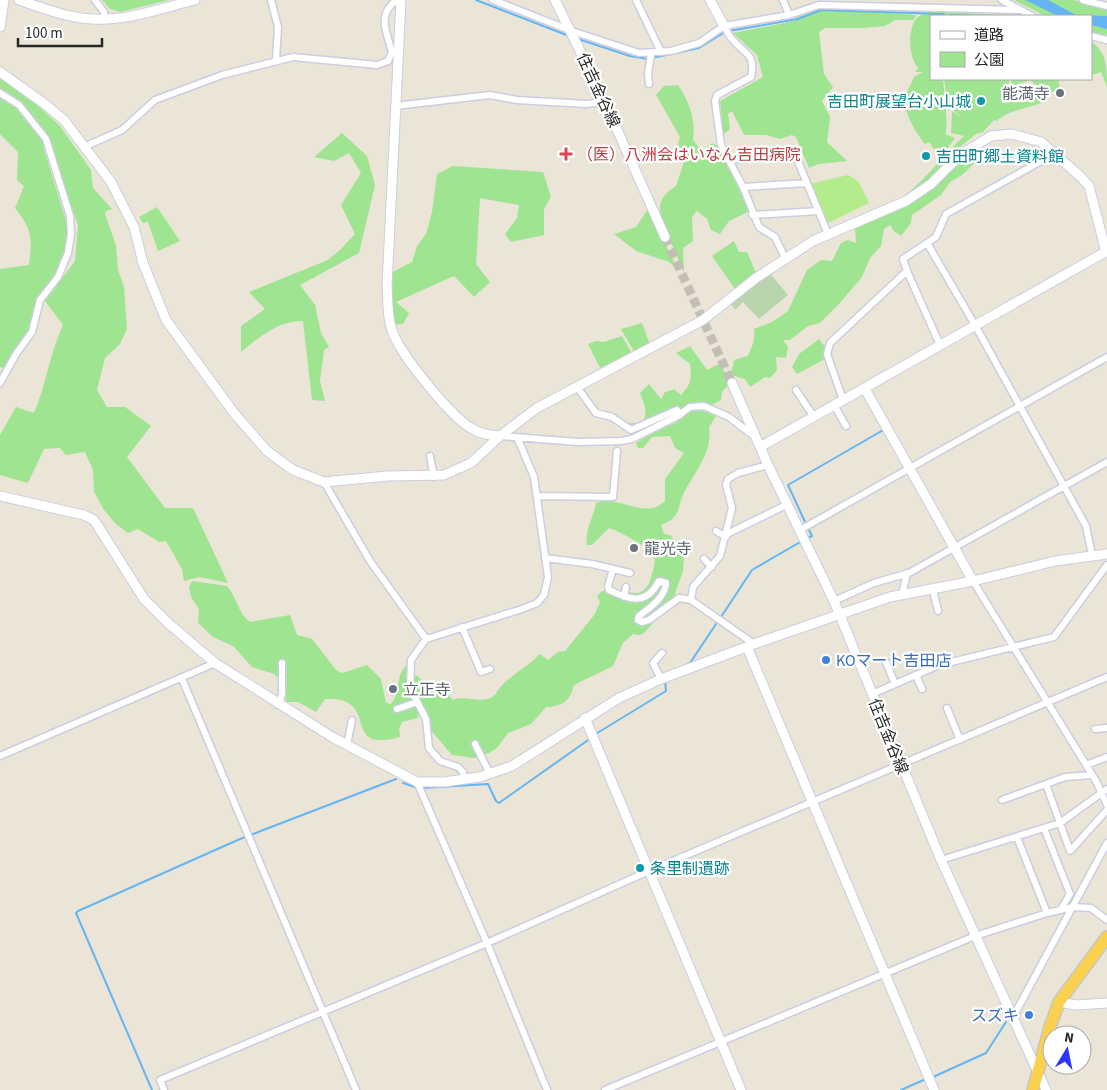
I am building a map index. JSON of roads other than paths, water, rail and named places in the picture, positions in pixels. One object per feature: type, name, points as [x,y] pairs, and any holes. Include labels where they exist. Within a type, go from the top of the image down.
[{"type":"highway","points":[[1033,1090],[1050,1027],[1060,1002],[1073,980],[1107,937]]},
{"type":"street","points":[[0,25],[4,0]]},
{"type":"street","points":[[19,0],[67,16],[105,19],[195,0]]},
{"type":"street","points":[[95,0],[104,12],[105,19]]},
{"type":"street","points":[[271,0],[278,26],[276,60]]},
{"type":"street","points":[[84,147],[122,130],[146,107],[164,96],[222,75],[276,60],[304,58],[377,65],[388,61],[392,52],[384,29],[384,18],[386,10],[397,0]]},
{"type":"street","points":[[401,0],[387,285],[391,327],[396,340],[412,364],[462,422],[487,435],[578,442],[621,441],[632,438],[690,407],[704,406],[729,417],[756,438]]},
{"type":"street","points":[[493,0],[572,32],[639,53],[651,54],[699,43],[726,30],[789,16],[819,5],[873,3],[926,8],[1018,10]]},
{"type":"street","name":"住吉金谷線","points":[[555,0],[605,102],[665,237]]},
{"type":"street","points":[[636,0],[661,52]]},
{"type":"street","points":[[710,0],[726,30],[752,58],[753,67],[751,77],[717,95],[715,101],[721,145],[743,187],[752,215],[759,227],[775,237],[784,258]]},
{"type":"street","points":[[783,0],[789,16]]},
{"type":"street","points":[[923,0],[926,8]]},
{"type":"street","points":[[1002,0],[1030,15]]},
{"type":"street","points":[[1083,0],[1107,6]]},
{"type":"street","points":[[1092,36],[1107,40]]},
{"type":"street","points":[[649,84],[648,74],[651,54]]},
{"type":"street","points":[[0,72],[58,115],[111,182],[134,227],[143,263],[163,314],[234,413],[267,450],[293,470],[324,482],[388,476],[434,477],[462,469],[500,436],[538,408],[702,320],[784,258],[828,234],[906,200],[931,184],[960,155],[991,136],[1012,134],[1040,142],[1082,177],[1089,186],[1107,251],[760,447]]},
{"type":"street","points":[[0,93],[18,105],[46,139],[70,216],[71,234],[68,253],[58,277],[40,300],[32,332],[16,354],[0,383]]},
{"type":"street","points":[[395,106],[490,95],[517,100],[586,104],[605,102]]},
{"type":"street","points":[[730,160],[795,154],[828,234]]},
{"type":"street","points":[[940,345],[903,259],[936,237],[946,214],[1043,160],[1058,156]]},
{"type":"street","points":[[743,187],[807,182]]},
{"type":"street","points":[[752,215],[818,211]]},
{"type":"street","points":[[927,243],[975,325],[1086,526],[1092,555]]},
{"type":"street","points":[[843,400],[828,354],[830,343],[907,271]]},
{"type":"street","points":[[804,533],[910,468],[1107,357]]},
{"type":"street","name":"住吉金谷線","points":[[732,383],[786,505],[804,533],[840,615],[900,765],[941,860],[1046,1090]]},
{"type":"street","points":[[577,387],[596,413],[612,418],[631,430],[677,410],[680,414]]},
{"type":"street","points":[[865,389],[1012,648],[1092,775],[1105,791],[1107,806]]},
{"type":"street","points":[[796,390],[814,417]]},
{"type":"street","points":[[834,405],[846,426]]},
{"type":"street","points":[[464,779],[463,772],[458,767],[440,761],[429,748],[426,719],[410,688],[411,660],[426,639],[537,603],[544,595],[548,577],[534,477],[517,438]]},
{"type":"street","points":[[537,496],[613,497],[617,451]]},
{"type":"street","points":[[430,456],[434,477]]},
{"type":"street","points":[[834,601],[874,583],[907,573],[1107,462]]},
{"type":"street","points":[[691,600],[693,587],[720,556],[727,535],[732,508],[726,485],[728,479],[738,473],[768,465]]},
{"type":"street","points":[[324,482],[370,561],[426,639]]},
{"type":"street","points":[[0,496],[84,515],[94,520],[144,599],[215,664],[278,705],[347,746],[419,785],[487,943],[547,1090]]},
{"type":"street","points":[[716,531],[727,535],[786,505]]},
{"type":"street","points":[[419,785],[490,774],[512,766],[619,698],[663,678],[890,597],[973,582],[1055,561],[1107,554]]},
{"type":"street","points":[[545,558],[630,573]]},
{"type":"street","points":[[704,560],[712,566]]},
{"type":"street","points":[[872,694],[939,665],[1054,637],[1107,565]]},
{"type":"street","points":[[613,569],[608,586],[609,590],[624,597],[642,599],[654,591],[659,582],[666,584],[665,590],[652,606],[639,616],[638,620],[642,622],[649,620],[678,598],[691,600],[751,646],[812,802],[934,1090]]},
{"type":"street","points":[[902,596],[907,573]]},
{"type":"street","points":[[624,597],[626,587]]},
{"type":"street","points":[[933,590],[938,611]]},
{"type":"street","points":[[462,627],[481,672],[490,669]]},
{"type":"street","points":[[662,653],[653,663],[663,678]]},
{"type":"street","points":[[886,662],[895,684]]},
{"type":"street","points":[[278,705],[282,694],[282,663]]},
{"type":"street","points":[[0,756],[215,664]]},
{"type":"street","points":[[916,675],[922,689]]},
{"type":"street","points":[[164,1090],[160,1080],[487,943],[649,871],[1107,677]]},
{"type":"street","points":[[182,679],[356,1090]]},
{"type":"street","points":[[397,709],[417,702]]},
{"type":"street","points":[[947,708],[960,740]]},
{"type":"street","points":[[585,718],[741,1090]]},
{"type":"street","points":[[347,746],[352,720]]},
{"type":"street","points":[[1095,729],[1107,728]]},
{"type":"street","points":[[474,744],[490,774]]},
{"type":"street","points":[[1086,765],[1107,757]]},
{"type":"street","points":[[1002,800],[1065,777],[1092,775]]},
{"type":"street","points":[[1046,784],[1070,851],[1107,810]]},
{"type":"street","points":[[941,860],[1060,823],[1105,791]]},
{"type":"street","points":[[1044,828],[1070,894],[1061,909]]},
{"type":"street","points":[[1017,837],[1047,913]]},
{"type":"street","points":[[1012,1019],[1107,843]]},
{"type":"street","points":[[605,1090],[975,936],[1072,907],[1091,908],[1107,920]]},
{"type":"street","points":[[1060,1002],[1076,1005],[1107,1003]]},
{"type":"water","points":[[1025,0],[1048,0],[1076,15],[1056,15]]},
{"type":"water","points":[[1092,16],[1107,16],[1107,29],[1092,25]]},
{"type":"waterway","points":[[476,0],[569,36]]},
{"type":"waterway","points":[[729,31],[798,19],[821,10],[944,14]]},
{"type":"waterway","points":[[652,58],[699,48],[725,32]]},
{"type":"waterway","points":[[578,39],[630,56],[648,59]]},
{"type":"waterway","points":[[806,524],[788,485],[885,429]]},
{"type":"waterway","points":[[806,539],[812,536],[808,528]]},
{"type":"waterway","points":[[721,617],[752,570],[802,541]]},
{"type":"waterway","points":[[682,667],[690,663],[716,624]]},
{"type":"waterway","points":[[594,735],[666,691],[665,680]]},
{"type":"waterway","points":[[422,788],[488,784],[496,801],[499,803],[591,738]]},
{"type":"waterway","points":[[152,1090],[76,913],[240,839],[396,779]]},
{"type":"waterway","points":[[403,783],[418,788]]},
{"type":"waterway","points":[[933,1077],[986,1053],[1006,1022]]},
{"type":"waterway","points":[[901,1090],[926,1079]]},
{"type":"tunnel","points":[[665,237],[732,383]]},
{"type":"place","name":"能満寺","points":[[1060,93]]},
{"type":"place","name":"吉田町展望台小山城","points":[[981,101]]},
{"type":"place","name":"（医）八洲会はいなん吉田病院","points":[[566,154]]},
{"type":"place","name":"吉田町郷土資料館","points":[[926,156]]},
{"type":"place","name":"龍光寺","points":[[634,548]]},
{"type":"place","name":"KOマート吉田店","points":[[826,660]]},
{"type":"place","name":"立正寺","points":[[393,689]]},
{"type":"place","name":"条里制遺跡","points":[[640,868]]},
{"type":"place","name":"スズキ","points":[[1029,1015]]}]
